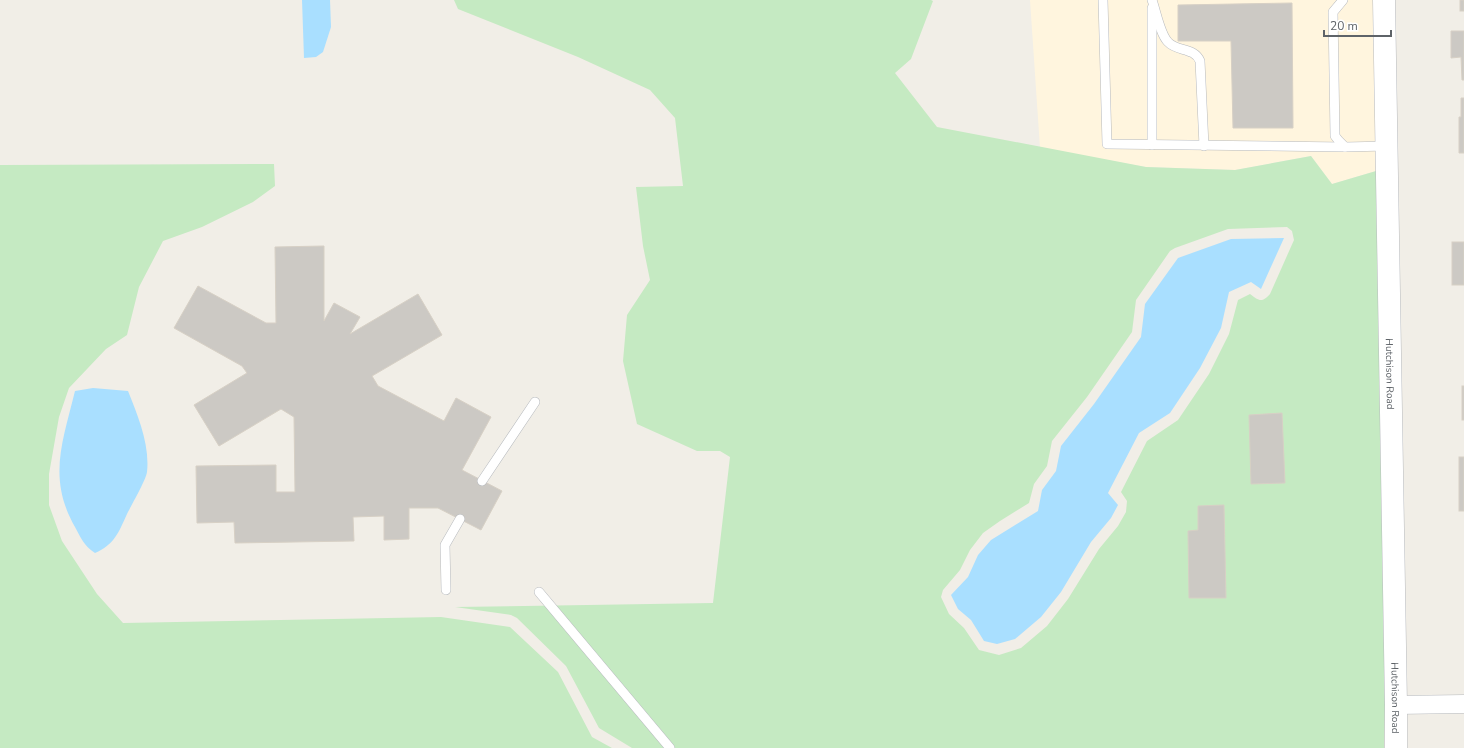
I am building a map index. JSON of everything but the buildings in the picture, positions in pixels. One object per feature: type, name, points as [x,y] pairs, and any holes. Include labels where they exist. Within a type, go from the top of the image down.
[{"type":"street","name":"Hutchison Road","points":[[1384,0],[1396,748]]},
{"type":"street","points":[[1396,705],[1464,704]]},
{"type":"lane","points":[[1102,0],[1107,144],[1346,148],[1387,146]]},
{"type":"lane","points":[[1152,0],[1152,144]]},
{"type":"lane","points":[[1152,0],[1164,36],[1168,43],[1191,52],[1198,56],[1200,61],[1204,146]]},
{"type":"lane","points":[[1343,0],[1333,12],[1335,136],[1346,148]]},
{"type":"lane","points":[[482,480],[535,402]]},
{"type":"lane","points":[[446,590],[445,545],[460,519]]},
{"type":"lane","points":[[539,592],[670,748]]},
{"type":"shaded area","points":[[1030,0],[1373,0],[1376,171],[1332,184],[1311,156],[1235,170],[1146,167],[1040,148]]},
{"type":"green space","points":[[454,0],[931,0],[933,1],[911,59],[895,73],[937,127],[1146,167],[1235,170],[1311,156],[1332,184],[1376,171],[1385,705],[1384,748],[632,748],[599,728],[566,666],[517,618],[511,615],[455,607],[713,603],[730,457],[720,451],[697,451],[637,424],[623,361],[627,315],[650,280],[643,246],[636,187],[683,186],[675,118],[650,90],[578,57],[458,9]],"holes":[[[1287,227],[1292,231],[1294,240],[1270,294],[1263,300],[1260,300],[1250,294],[1238,300],[1229,334],[1209,374],[1178,420],[1147,441],[1121,492],[1127,501],[1126,512],[1118,526],[1099,549],[1068,599],[1047,626],[1021,648],[999,655],[979,650],[964,628],[949,614],[941,597],[943,590],[960,570],[970,550],[983,533],[1029,503],[1034,484],[1047,466],[1052,441],[1087,397],[1132,332],[1136,300],[1170,251],[1228,229]]]},
{"type":"green space","points":[[274,164],[275,186],[253,202],[202,227],[163,241],[139,287],[127,335],[106,349],[69,388],[59,417],[49,474],[49,505],[62,541],[97,594],[123,623],[441,617],[510,627],[558,672],[592,737],[612,748],[0,748],[0,165]]},
{"type":"water","points":[[302,0],[330,0],[331,27],[323,52],[316,57],[304,58]]},
{"type":"water","points":[[1284,238],[1261,289],[1251,282],[1229,292],[1221,328],[1200,368],[1170,413],[1139,433],[1108,493],[1118,505],[1111,518],[1091,542],[1061,592],[1041,617],[1015,639],[997,644],[984,641],[971,620],[958,609],[951,595],[968,577],[978,555],[991,540],[1038,511],[1042,490],[1056,471],[1061,446],[1094,404],[1141,337],[1145,304],[1178,258],[1231,239]]},
{"type":"water","points":[[93,388],[128,391],[136,410],[147,451],[147,472],[138,493],[115,537],[102,550],[95,553],[83,542],[66,509],[60,476],[62,443],[75,391]]}]
